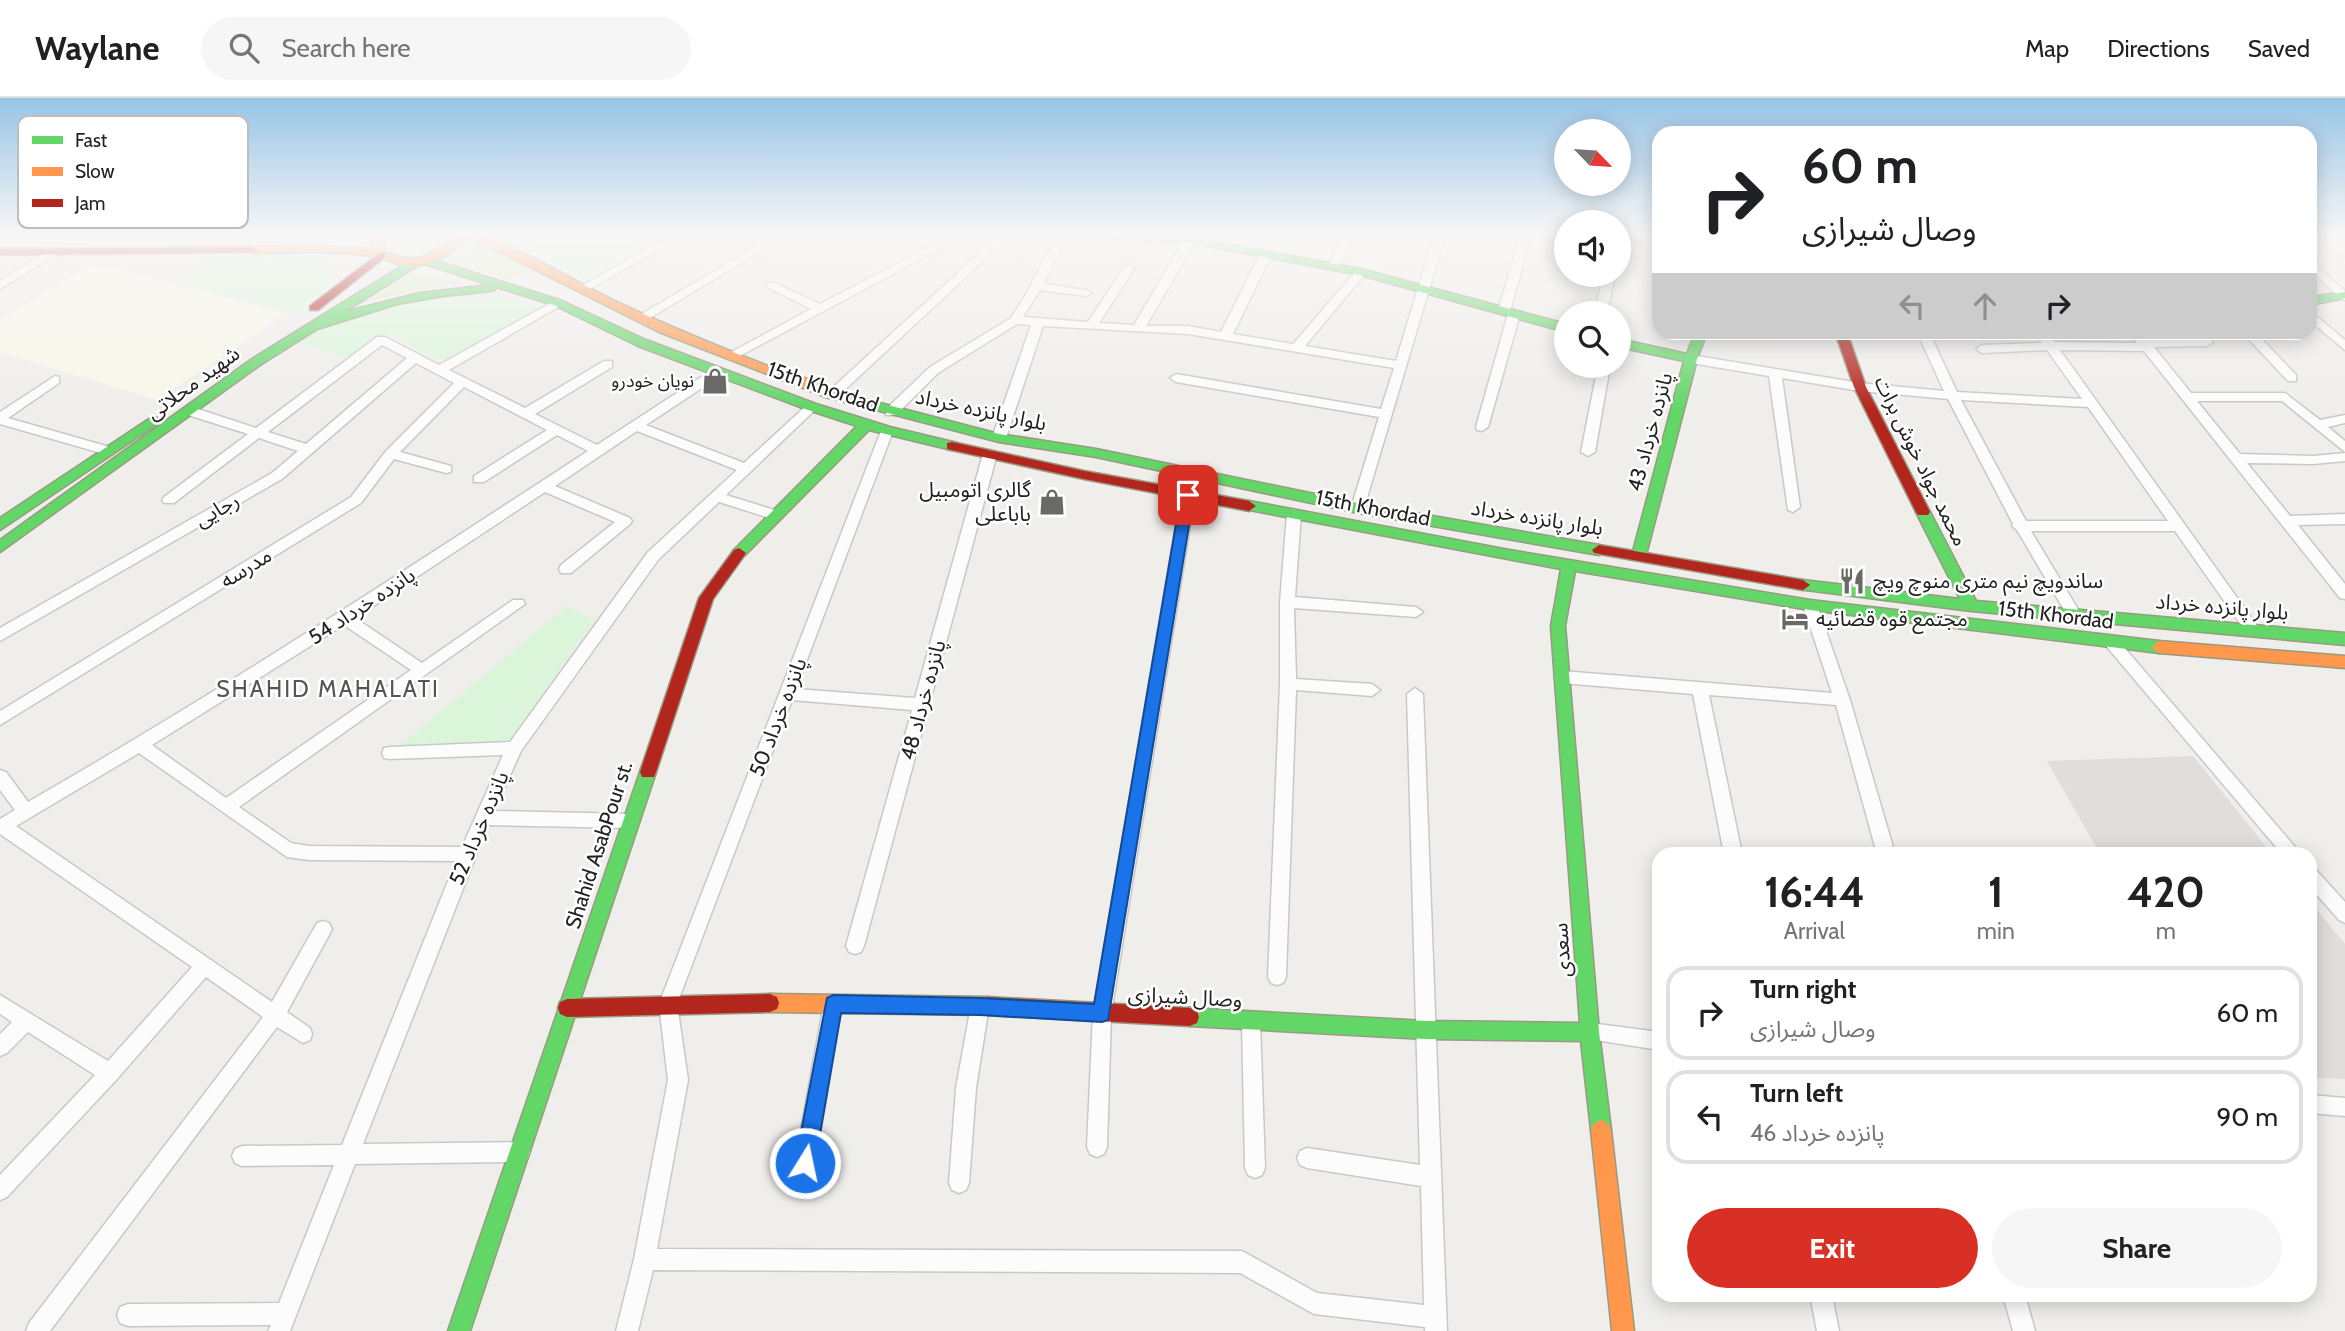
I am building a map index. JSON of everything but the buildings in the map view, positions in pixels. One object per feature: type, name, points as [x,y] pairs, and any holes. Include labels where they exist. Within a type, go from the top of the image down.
[{"type":"main road","name":"شهید محلاتی","points":[[0,525],[332,294]]},
{"type":"main road","name":"شهید محلاتی","points":[[0,547],[305,329],[359,294]]},
{"type":"main road","points":[[305,329],[374,305],[428,294]]},
{"type":"main road","name":"15th Khordad","points":[[531,294],[716,373],[867,425],[990,454],[1188,495],[1569,565],[1810,605],[2112,643],[2345,662]]},
{"type":"main road","name":"بلوار پانزده خرداد","points":[[591,294],[730,356],[832,395],[999,438],[1096,453],[1358,508],[1807,586],[1970,606],[2345,639]]},
{"type":"main road","points":[[1441,294],[1554,325]]},
{"type":"main road","points":[[2317,300],[2344,296]]},
{"type":"main road","name":"پانزده خرداد 43","points":[[1639,555],[1697,340]]},
{"type":"main road","name":"محمد جواد خوش برات","points":[[1844,340],[1860,387],[1970,606]]},
{"type":"main road","points":[[1631,346],[1691,359]]},
{"type":"main road","name":"Shahid AsabPour st.","points":[[458,1331],[706,598],[720,576],[776,515],[867,425]]},
{"type":"main road","name":"سعدی","points":[[1569,565],[1558,626],[1590,1032],[1623,1331]]},
{"type":"main road","name":"وصال شیرازی","points":[[568,1008],[668,1004],[980,1006],[1426,1030],[1590,1032]]},
{"type":"street","points":[[641,318],[683,294]]},
{"type":"street","points":[[789,294],[819,308]]},
{"type":"street","points":[[730,356],[847,294]]},
{"type":"street","points":[[832,395],[942,294]]},
{"type":"street","points":[[891,412],[934,370],[1015,320],[1031,294]]},
{"type":"street","points":[[1091,326],[1112,294]]},
{"type":"street","points":[[1138,329],[1159,294]]},
{"type":"street","points":[[1226,335],[1246,294]]},
{"type":"street","points":[[1298,346],[1343,294]]},
{"type":"street","points":[[1358,508],[1424,294]]},
{"type":"street","points":[[1482,427],[1513,294]]},
{"type":"street","points":[[439,370],[558,303]]},
{"type":"street","points":[[1015,320],[1188,330],[1298,346],[1402,366]]},
{"type":"street","points":[[2317,321],[2345,346]]},
{"type":"street","points":[[999,438],[1038,323]]},
{"type":"street","points":[[169,500],[381,340],[598,452]]},
{"type":"street","points":[[1926,340],[1951,396],[2019,526],[2074,615]]},
{"type":"street","points":[[2046,340],[2253,631]]},
{"type":"street","points":[[2141,340],[2344,590]]},
{"type":"street","points":[[2256,340],[2292,378]]},
{"type":"street","points":[[1982,349],[2207,342]]},
{"type":"street","name":"رجایی","points":[[0,635],[277,476],[415,357]]},
{"type":"street","points":[[1691,359],[1860,387],[1951,396],[2092,403]]},
{"type":"street","points":[[525,414],[608,364]]},
{"type":"street","name":"پانزده خرداد 54","points":[[2,826],[344,618],[716,373]]},
{"type":"street","points":[[1775,373],[1794,507]]},
{"type":"street","points":[[1177,378],[1386,414]]},
{"type":"street","points":[[1588,452],[1602,378]]},
{"type":"street","points":[[0,419],[55,380]]},
{"type":"street","name":"مدرسه","points":[[0,719],[356,500],[391,454],[462,382]]},
{"type":"street","points":[[2187,397],[2286,397],[2345,448]]},
{"type":"street","name":"پانزده خرداد 52","points":[[283,1322],[467,854],[513,748],[653,556],[812,407]]},
{"type":"street","points":[[190,411],[309,450]]},
{"type":"street","points":[[0,419],[108,451]]},
{"type":"street","points":[[2320,424],[2345,419]]},
{"type":"street","points":[[637,426],[747,469]]},
{"type":"street","points":[[479,479],[556,430]]},
{"type":"street","name":"پانزده خرداد 50","points":[[668,1004],[887,431]]},
{"type":"street","points":[[391,454],[446,469]]},
{"type":"street","name":"پانزده خرداد 48","points":[[855,946],[990,454]]},
{"type":"street","points":[[2236,458],[2313,460],[2345,457]]},
{"type":"street","points":[[545,487],[625,521],[566,569]]},
{"type":"street","points":[[1097,1147],[1102,1014],[1188,495]]},
{"type":"street","points":[[718,497],[776,515]]},
{"type":"street","points":[[1277,976],[1288,684],[1287,602],[1294,514]]},
{"type":"street","points":[[2286,521],[2345,519]]},
{"type":"street","points":[[2019,526],[2178,526]]},
{"type":"street","points":[[1287,602],[1416,612]]},
{"type":"street","points":[[226,807],[518,604]]},
{"type":"street","points":[[1810,605],[1842,700],[1884,847]]},
{"type":"street","points":[[344,618],[422,670]]},
{"type":"street","points":[[2112,643],[2286,847]]},
{"type":"street","points":[[1562,677],[1842,700]]},
{"type":"street","points":[[1288,684],[1372,690]]},
{"type":"street","points":[[1700,688],[1731,847]]},
{"type":"street","points":[[787,694],[921,705]]},
{"type":"street","points":[[645,1259],[1242,1262],[1314,1303],[1436,1324],[1415,694]]},
{"type":"street","points":[[139,745],[287,850],[309,853],[467,854]]},
{"type":"street","points":[[390,752],[513,748]]},
{"type":"street","points":[[0,777],[26,813]]},
{"type":"street","points":[[482,818],[629,821]]},
{"type":"street","points":[[2,826],[303,1034]]},
{"type":"street","points":[[2317,883],[2345,915]]},
{"type":"street","points":[[37,1331],[275,1015],[323,929]]},
{"type":"street","points":[[0,1190],[110,1073],[204,966]]},
{"type":"street","points":[[0,1004],[110,1073]]},
{"type":"street","points":[[627,1331],[645,1259],[678,1080],[668,1004]]},
{"type":"street","points":[[805,1163],[833,1004]]},
{"type":"street","points":[[959,1183],[966,1088],[980,1006]]},
{"type":"street","points":[[0,1047],[26,1021]]},
{"type":"street","points":[[1251,1022],[1255,1168]]},
{"type":"street","points":[[1590,1032],[1652,1040]]},
{"type":"street","points":[[2317,1105],[2345,1107]]},
{"type":"street","points":[[242,1156],[520,1152]]},
{"type":"street","points":[[1307,1158],[1431,1177]]},
{"type":"street","points":[[1822,1302],[1828,1331]]},
{"type":"street","points":[[2016,1302],[2024,1331]]},
{"type":"street","points":[[128,1315],[283,1322]]},
{"type":"shaded area","points":[[43,294],[210,294],[286,314],[157,400],[0,352],[0,320]]},
{"type":"shaded area","points":[[2193,756],[2266,847],[2096,847],[2047,761]]},
{"type":"shaded area","points":[[2317,910],[2345,944],[2345,1079],[2317,1078]]},
{"type":"green space","points":[[216,294],[320,294],[295,313]]},
{"type":"green space","points":[[375,294],[404,294],[356,305]]},
{"type":"green space","points":[[458,295],[507,296],[543,307],[443,360],[390,336],[380,338],[348,358],[297,342],[363,313],[410,301]]},
{"type":"green space","points":[[567,606],[595,620],[507,743],[398,747]]},
{"type":"traffic: fast","points":[[0,547],[256,362],[365,294]]},
{"type":"traffic: fast","points":[[305,329],[396,301],[434,294]]},
{"type":"traffic: fast","points":[[529,294],[558,303],[642,343],[812,407],[887,431],[952,446]]},
{"type":"traffic: fast","points":[[1440,294],[1554,325]]},
{"type":"traffic: fast","points":[[2317,300],[2345,295]]},
{"type":"traffic: fast","points":[[1639,555],[1698,340]]},
{"type":"traffic: fast","points":[[1631,346],[1691,359]]},
{"type":"traffic: fast","points":[[830,394],[999,438],[1096,453],[1358,508],[1599,550]]},
{"type":"traffic: fast","points":[[0,525],[152,421]]},
{"type":"traffic: fast","points":[[739,553],[867,424]]},
{"type":"traffic: fast","points":[[1249,506],[1509,555],[1810,605],[2159,647]]},
{"type":"traffic: fast","points":[[1923,512],[1971,606]]},
{"type":"traffic: fast","points":[[1569,565],[1558,626],[1590,1032],[1601,1130]]},
{"type":"traffic: fast","points":[[1803,585],[1971,606],[2345,639]]},
{"type":"traffic: fast","points":[[459,1331],[648,772]]},
{"type":"traffic: fast","points":[[1190,1017],[1426,1030],[1590,1032]]},
{"type":"traffic: slow","points":[[592,294],[663,329],[830,394]]},
{"type":"traffic: slow","points":[[2159,647],[2345,662]]},
{"type":"traffic: slow","points":[[770,1003],[987,1006]]},
{"type":"traffic: slow","points":[[1601,1130],[1623,1331]]},
{"type":"traffic: jam","points":[[314,308],[332,294]]},
{"type":"traffic: jam","points":[[1844,340],[1860,387],[1923,512]]},
{"type":"traffic: jam","points":[[952,446],[1084,475],[1249,506]]},
{"type":"traffic: jam","points":[[1599,550],[1803,585]]},
{"type":"traffic: jam","points":[[648,772],[706,598],[739,553]]},
{"type":"traffic: jam","points":[[567,1008],[770,1003]]},
{"type":"traffic: jam","points":[[987,1006],[1190,1017]]},
{"type":"place","name":"نویان خودرو","points":[[715,381]]},
{"type":"place","name":"گالری اتومبیل باباعلی","points":[[1052,502]]},
{"type":"place","name":"ساندویچ نیم متری منوچ ویچ","points":[[1852,581]]},
{"type":"place","name":"مجتمع قوه قضائیه","points":[[1795,619]]},
{"type":"district","name":"SHAHID MAHALATI","points":[[328,689]]},
{"type":"route","points":[[805,1163],[833,1004],[980,1006],[1102,1014],[1188,495]]}]
